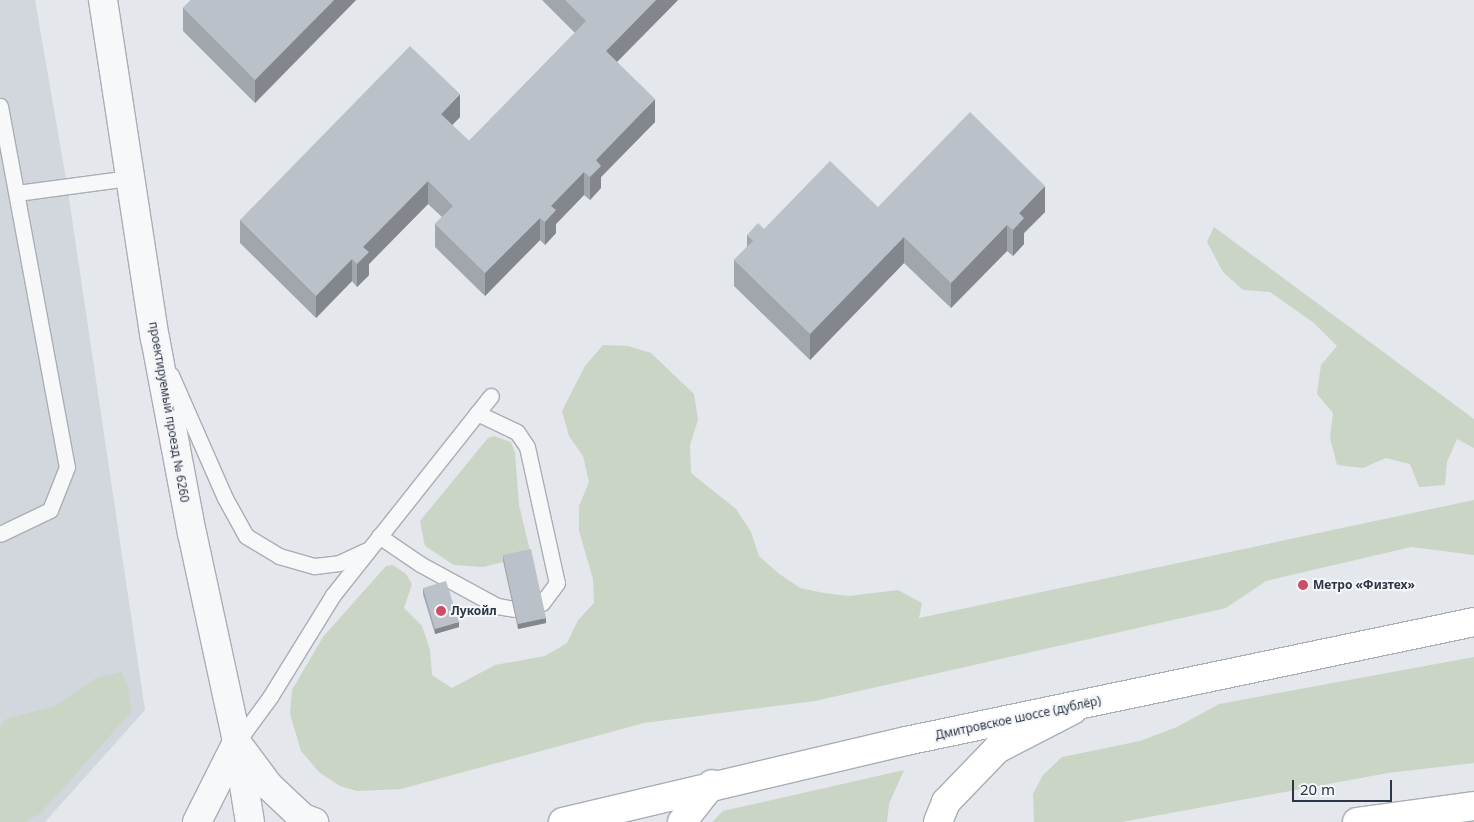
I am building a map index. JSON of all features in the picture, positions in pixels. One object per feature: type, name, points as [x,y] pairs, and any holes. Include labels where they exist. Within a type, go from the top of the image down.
[{"type":"main road","name":"Дмитровское шоссе (дублёр)","points":[[564,822],[712,784],[1474,622]]},
{"type":"main road","points":[[938,822],[946,802],[997,749],[1086,704]]},
{"type":"main road","points":[[682,822],[712,784]]},
{"type":"main road","points":[[1357,822],[1474,806]]},
{"type":"street","name":"проектируемый проезд № 6260","points":[[103,0],[155,338],[192,533],[237,742],[250,822]]},
{"type":"street","points":[[197,822],[237,742],[269,786],[303,818],[314,822]]},
{"type":"lane","points":[[0,106],[67,467],[50,510],[0,534]]},
{"type":"lane","points":[[17,193],[130,178]]},
{"type":"lane","points":[[155,338],[224,498],[246,536],[279,556],[315,566],[340,563],[368,549]]},
{"type":"lane","points":[[237,742],[270,697],[333,595],[491,396]]},
{"type":"lane","points":[[477,413],[517,432],[527,446],[557,583],[542,603]]},
{"type":"lane","points":[[379,536],[420,564],[497,606],[514,609]]},
{"type":"shaded area","points":[[0,0],[35,0],[67,185],[145,710],[45,822],[0,822]]},
{"type":"green space","points":[[1214,227],[1474,419],[1474,448],[1457,439],[1447,462],[1445,485],[1419,487],[1410,464],[1386,458],[1363,468],[1337,465],[1330,438],[1333,413],[1317,394],[1321,365],[1337,346],[1314,323],[1270,292],[1243,290],[1223,272],[1207,242]]},
{"type":"green space","points":[[603,345],[628,346],[651,353],[694,394],[698,420],[690,445],[691,473],[736,509],[751,532],[759,556],[778,573],[800,588],[824,593],[849,596],[898,590],[922,603],[919,618],[1474,500],[1474,555],[1411,547],[1266,581],[1226,608],[815,701],[644,723],[401,789],[357,791],[340,786],[319,772],[301,751],[290,714],[292,690],[323,637],[386,566],[393,565],[406,574],[412,584],[404,608],[422,626],[430,650],[432,675],[452,688],[495,665],[545,656],[567,643],[578,620],[594,603],[593,579],[579,531],[579,506],[589,482],[583,456],[569,436],[562,411],[585,366]]},
{"type":"green space","points":[[494,436],[511,442],[515,453],[519,505],[531,555],[483,567],[454,565],[425,546],[420,521],[488,438]]},
{"type":"green space","points":[[1474,657],[1474,763],[1388,773],[1122,822],[1034,822],[1033,794],[1043,775],[1062,757],[1140,741],[1177,727],[1219,704]]},
{"type":"green space","points":[[121,672],[127,683],[132,711],[40,814],[24,822],[0,822],[0,728],[6,719],[55,706],[96,678]]},
{"type":"green space","points":[[904,770],[889,804],[887,822],[712,822],[723,811]]},
{"type":"building","points":[[191,0],[334,0],[255,80],[183,8]]},
{"type":"building","points":[[565,0],[656,0],[606,51],[655,99],[596,160],[601,166],[590,177],[584,172],[551,206],[556,210],[545,222],[540,218],[485,273],[435,224],[453,206],[428,181],[363,247],[369,252],[357,264],[352,259],[316,296],[240,220],[410,46],[460,94],[441,114],[469,141],[586,21]]},
{"type":"building","points":[[970,112],[1045,186],[1019,213],[1024,218],[1013,230],[1007,225],[951,283],[904,237],[810,334],[734,260],[753,241],[747,235],[758,223],[764,229],[830,161],[878,207]]},
{"type":"building","points":[[531,549],[546,618],[518,624],[503,555]]},
{"type":"building","name":"Лукойл","points":[[446,581],[459,622],[435,629],[423,588]]},
{"type":"place","name":"Метро «Физтех»","points":[[1303,585]]},
{"type":"place","name":"Лукойл","points":[[441,611]]}]
